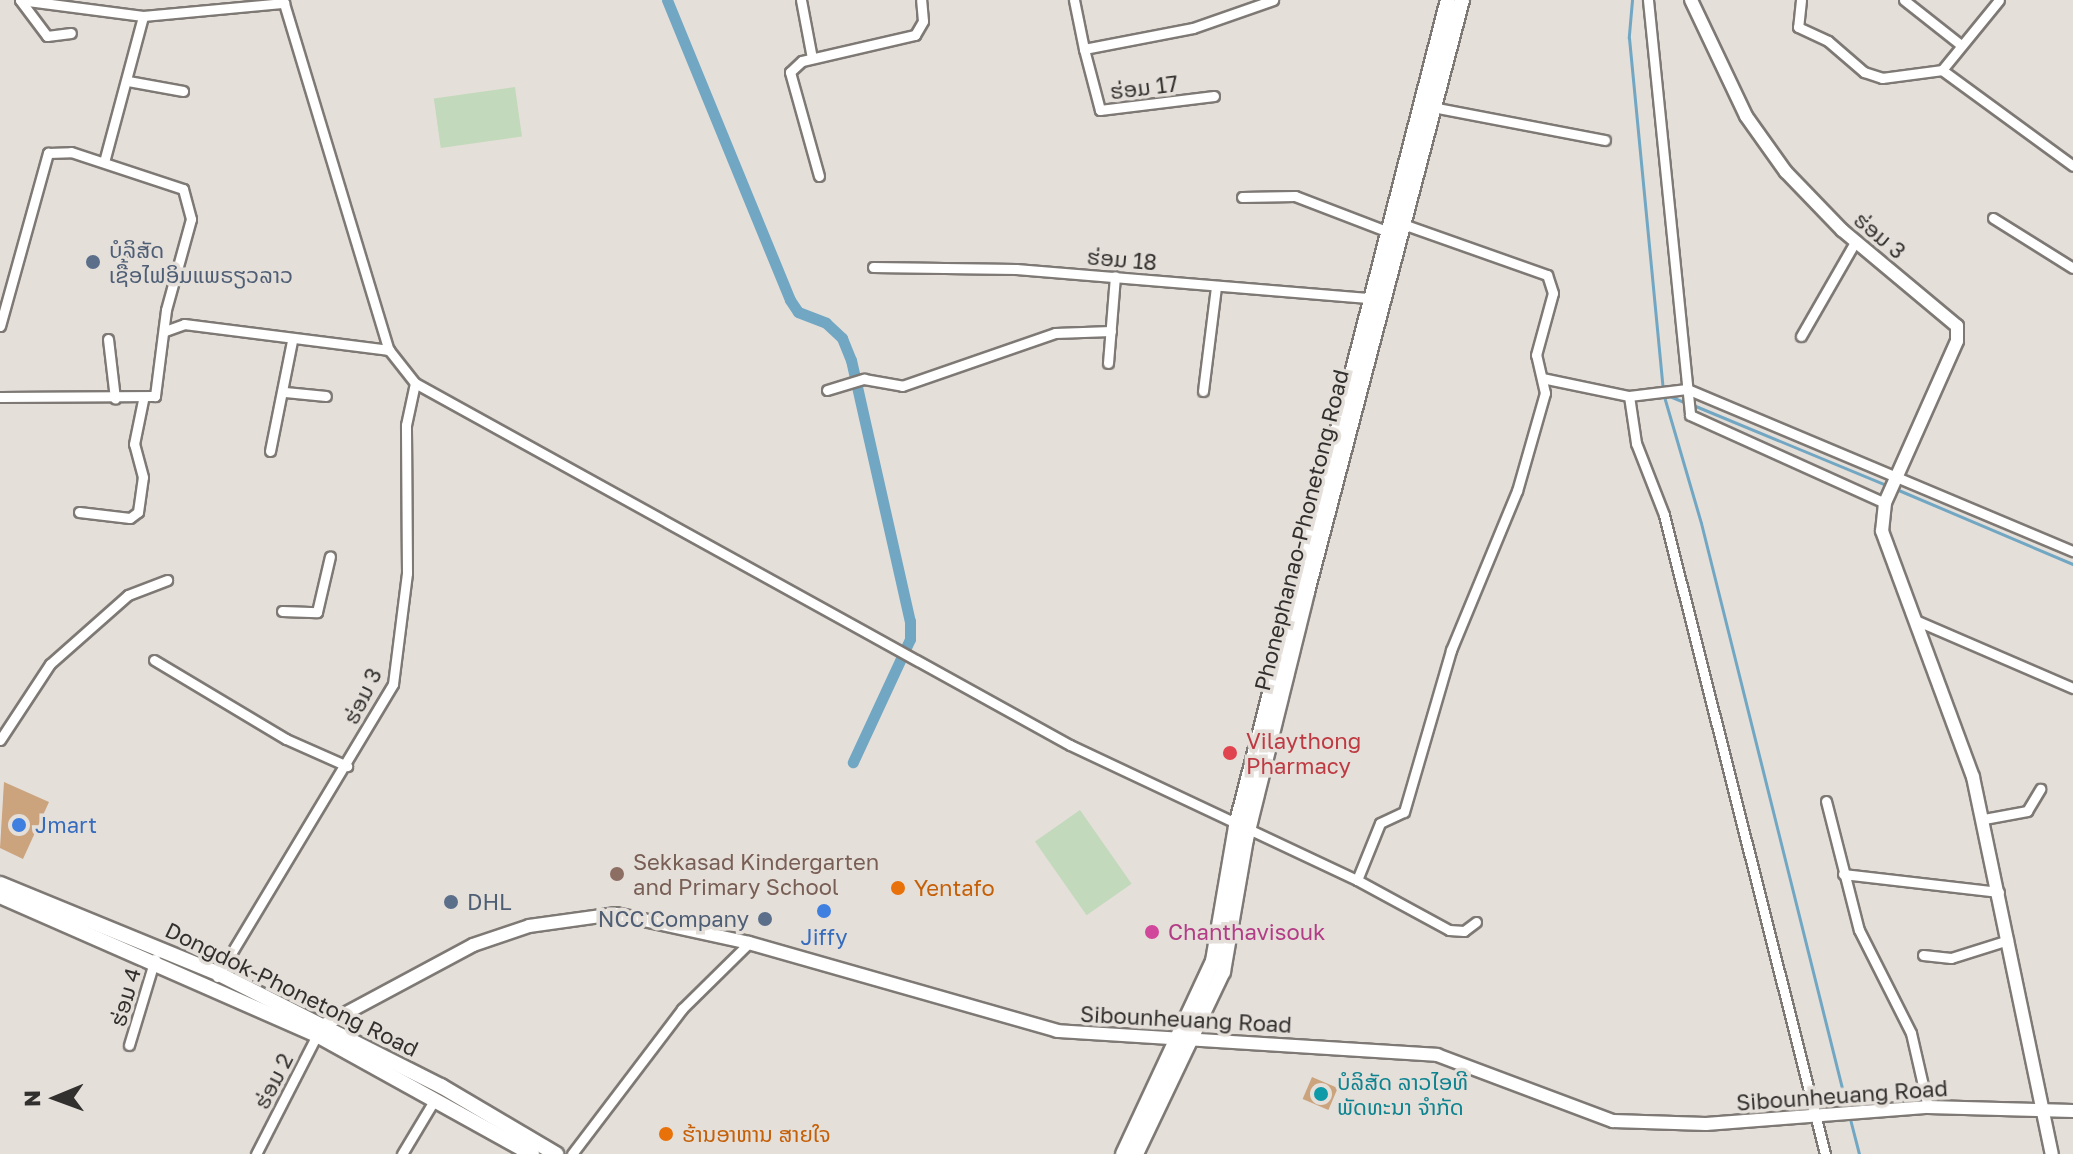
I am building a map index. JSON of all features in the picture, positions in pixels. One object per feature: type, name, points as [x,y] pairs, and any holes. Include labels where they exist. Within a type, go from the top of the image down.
[{"type":"main road","name":"Phonephanao-Phonetong Road","points":[[1136,1154],[1192,1043],[1223,972],[1242,828],[1448,0]]},
{"type":"main road","name":"Phonephanao-Phonetong Road","points":[[1123,1154],[1213,961],[1368,298],[1437,109],[1462,0]]},
{"type":"main road","name":"Dongdok-Phonetong Road","points":[[0,884],[320,1030],[556,1154]]},
{"type":"main road","name":"Dongdok-Phonetong Road","points":[[0,896],[155,959],[216,980]]},
{"type":"main road","name":"Dongdok-Phonetong Road","points":[[320,1030],[532,1154]]},
{"type":"street","points":[[71,33],[47,36],[20,0],[143,16],[284,1],[389,350],[415,383],[835,619],[891,645],[1070,745],[1357,880],[1449,930],[1464,931],[1476,922]]},
{"type":"street","points":[[801,0],[812,58]]},
{"type":"street","points":[[819,176],[790,72],[812,58],[915,35],[923,21],[921,0]]},
{"type":"street","points":[[1074,0],[1084,49],[1193,28],[1273,0]]},
{"type":"street","points":[[1648,0],[1689,411],[1694,418],[1886,502],[1882,531],[1984,819],[2052,1154]]},
{"type":"street","name":"ຮ່ອມ 3","points":[[1691,0],[1764,144],[1855,242],[1957,326],[1957,341],[1886,502]]},
{"type":"street","points":[[1801,0],[1798,27],[1828,41],[1864,72],[1882,78],[1942,70],[2073,166]]},
{"type":"street","points":[[1904,0],[1961,45]]},
{"type":"street","points":[[1942,70],[1999,0]]},
{"type":"street","points":[[104,162],[143,16]]},
{"type":"street","name":"ຮ່ອມ 17","points":[[1084,49],[1100,110],[1214,96]]},
{"type":"street","points":[[128,81],[183,91]]},
{"type":"street","points":[[1420,103],[1437,109],[1605,140]]},
{"type":"street","points":[[0,326],[48,153],[71,152],[183,189],[191,201],[165,331],[159,391],[143,400],[0,397]]},
{"type":"street","points":[[1242,197],[1295,196],[1393,225],[1550,278],[1553,293],[1536,355],[1545,393],[1517,491],[1451,650],[1404,812],[1382,820],[1357,880]]},
{"type":"street","points":[[1993,218],[2073,268]]},
{"type":"street","points":[[1801,336],[1855,242]]},
{"type":"street","name":"ຮ່ອມ 18","points":[[873,267],[1115,276],[1368,298]]},
{"type":"street","points":[[1108,363],[1115,276]]},
{"type":"street","points":[[1203,391],[1216,287]]},
{"type":"street","points":[[165,331],[184,324],[292,341],[389,350]]},
{"type":"street","points":[[827,390],[864,379],[902,386],[1055,333],[1111,331]]},
{"type":"street","points":[[108,339],[115,399]]},
{"type":"street","points":[[270,451],[285,392],[292,341]]},
{"type":"street","points":[[1542,378],[1632,395],[1685,392],[2073,551]]},
{"type":"street","name":"ຮ່ອມ 3","points":[[216,980],[347,766],[397,672],[407,573],[404,448],[415,383]]},
{"type":"street","points":[[285,392],[326,396]]},
{"type":"street","points":[[1632,395],[1636,443],[1664,515],[1820,1116],[1825,1154]]},
{"type":"street","points":[[79,512],[130,518],[138,512],[143,477],[134,455],[143,400]]},
{"type":"street","points":[[282,611],[317,612],[330,556]]},
{"type":"street","points":[[0,740],[50,664],[128,595],[167,580]]},
{"type":"street","points":[[1915,620],[2073,688]]},
{"type":"street","points":[[154,660],[286,739],[347,766]]},
{"type":"street","points":[[1984,819],[2027,811],[2040,789]]},
{"type":"street","points":[[1826,801],[1843,874],[1869,957],[1911,1033],[1928,1107]]},
{"type":"street","points":[[1843,874],[1999,892]]},
{"type":"street","name":"Sibounheuang Road","points":[[320,1030],[473,945],[529,926],[616,914],[749,943],[1057,1031],[1192,1043],[1360,1046],[1437,1055],[1613,1121],[1706,1124],[1928,1107],[2043,1106],[2073,1111]]},
{"type":"street","points":[[1923,955],[1951,958],[2008,940]]},
{"type":"street","points":[[572,1154],[682,1009],[749,943]]},
{"type":"street","name":"ຮ່ອມ 4","points":[[129,1045],[155,959]]},
{"type":"street","name":"ຮ່ອມ 2","points":[[256,1154],[320,1030]]},
{"type":"street","points":[[402,1154],[435,1099]]},
{"type":"green space","points":[[515,87],[522,137],[441,148],[434,98]]},
{"type":"green space","points":[[1080,810],[1132,884],[1087,915],[1035,842]]},
{"type":"building","name":"Jmart","points":[[4,782],[49,802],[23,859],[0,848]]},
{"type":"building","name":"ບໍລິສັດ ລາວໄອທີ ພັດທະນາ ຈຳກັດ","points":[[1312,1077],[1338,1088],[1328,1110],[1303,1099]]},
{"type":"waterway","points":[[667,0],[790,300],[798,312],[826,323],[842,338],[851,360],[910,621],[910,639],[853,762]]},
{"type":"waterway","points":[[1632,0],[1629,38],[1663,393],[1701,523],[1847,1108]]},
{"type":"waterway","points":[[1667,395],[1686,403]]},
{"type":"waterway","points":[[1693,405],[1889,486]]},
{"type":"waterway","points":[[1896,489],[2073,564]]},
{"type":"waterway","points":[[1849,1115],[1859,1154]]},
{"type":"place","name":"ບໍລິສັດ ເຊື້ອໄຟອິມແພຣຽວລາວ","points":[[93,262]]},
{"type":"place","name":"Vilaythong Pharmacy","points":[[1230,753]]},
{"type":"place","name":"Jmart","points":[[19,825]]},
{"type":"place","name":"Sekkasad Kindergarten and Primary School","points":[[617,874]]},
{"type":"place","name":"Yentafo","points":[[898,888]]},
{"type":"place","name":"DHL","points":[[451,902]]},
{"type":"place","name":"Jiffy","points":[[824,911]]},
{"type":"place","name":"NCC Company","points":[[765,919]]},
{"type":"place","name":"Chanthavisouk","points":[[1152,932]]},
{"type":"place","name":"ບໍລິສັດ ລາວໄອທີ ພັດທະນາ ຈຳກັດ","points":[[1321,1094]]},
{"type":"place","name":"ຮ້ານອາຫານ ສາຍໃຈ","points":[[666,1134]]}]
